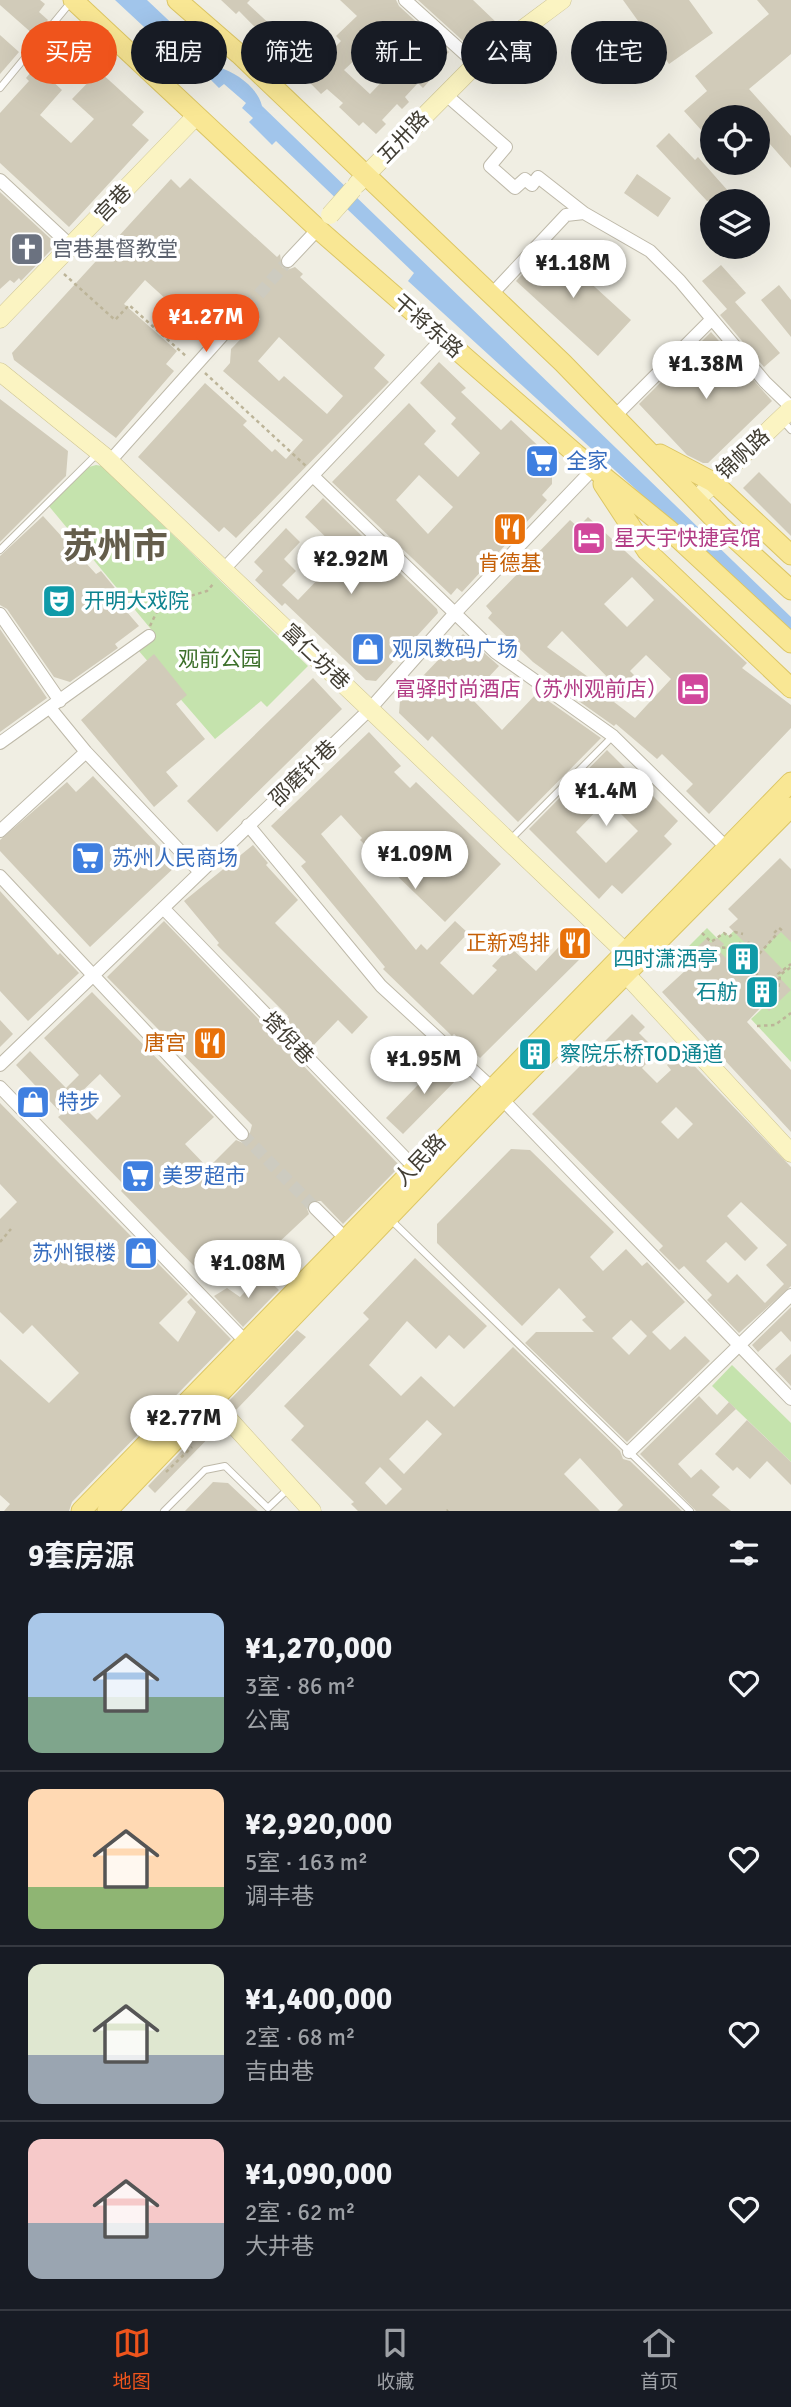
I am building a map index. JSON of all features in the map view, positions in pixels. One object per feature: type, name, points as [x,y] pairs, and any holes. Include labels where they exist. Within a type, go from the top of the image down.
[{"type":"main road","name":"干将东路","points":[[73,0],[196,116],[324,222],[442,339],[593,469],[668,529],[791,643]]},
{"type":"main road","points":[[177,0],[239,54],[359,183],[491,295],[615,416],[696,500],[791,590]]},
{"type":"main road","points":[[642,444],[713,482],[791,555]]},
{"type":"main road","points":[[593,469],[647,551],[791,688]]},
{"type":"main road","name":"人民路","points":[[81,1511],[206,1395],[389,1217],[496,1093],[625,951],[791,782]]},
{"type":"main road","name":"人民路","points":[[107,1511],[206,1395],[245,1340],[414,1167],[625,973],[791,807]]},
{"type":"street","points":[[405,0],[461,50]]},
{"type":"street","name":"五卅路","points":[[534,21],[562,0]]},
{"type":"street","name":"五卅路","points":[[324,222],[461,79]]},
{"type":"street","points":[[445,94],[506,147],[490,166],[515,188],[525,179],[531,186],[538,177],[583,213],[650,251],[765,382],[788,416]]},
{"type":"street","name":"宫巷","points":[[0,319],[196,116]]},
{"type":"street","points":[[0,180],[71,246]]},
{"type":"street","points":[[491,295],[566,215],[583,213]]},
{"type":"street","points":[[288,261],[324,222]]},
{"type":"street","points":[[104,456],[247,307]]},
{"type":"street","points":[[615,416],[712,319]]},
{"type":"street","points":[[224,569],[442,339]]},
{"type":"street","name":"富仁坊巷","points":[[0,372],[104,456],[625,951]]},
{"type":"street","name":"锦帆路","points":[[696,500],[788,416]]},
{"type":"street","name":"邵磨针巷","points":[[0,1065],[370,709],[455,613],[593,469]]},
{"type":"street","points":[[314,477],[495,652],[613,736],[727,848]]},
{"type":"street","points":[[0,614],[86,752],[200,872]]},
{"type":"street","points":[[0,743],[149,636]]},
{"type":"street","points":[[0,831],[86,752]]},
{"type":"street","points":[[248,825],[380,986],[496,1093],[791,1399]]},
{"type":"street","points":[[0,876],[242,1135]]},
{"type":"street","name":"塔倪巷","points":[[163,908],[414,1167]]},
{"type":"street","points":[[625,973],[791,1153]]},
{"type":"street","points":[[0,1087],[245,1340]]},
{"type":"street","points":[[315,1208],[345,1238]]},
{"type":"street","points":[[629,1451],[791,1295]]},
{"type":"street","points":[[206,1395],[312,1511]]},
{"type":"lane","points":[[0,88],[73,0]]},
{"type":"lane","points":[[0,550],[104,456]]},
{"type":"lane","points":[[510,840],[613,736]]},
{"type":"lane","points":[[389,1217],[690,1511]]},
{"type":"lane","points":[[164,1511],[205,1470],[225,1466],[268,1508],[290,1487]]},
{"type":"path","points":[[149,636],[150,624],[160,605],[207,591],[224,569]]},
{"type":"path","points":[[747,960],[776,935],[774,933],[779,928],[783,931]]},
{"type":"path","points":[[702,933],[711,942],[724,933],[729,937],[735,932],[743,934]]},
{"type":"path","points":[[735,951],[742,940]]},
{"type":"path","points":[[747,940],[752,949],[747,960]]},
{"type":"path","points":[[715,947],[735,951],[740,956]]},
{"type":"path","points":[[747,960],[760,978]]},
{"type":"path","points":[[734,967],[740,962]]},
{"type":"path","points":[[762,1004],[772,996],[778,974],[791,965]]},
{"type":"path","points":[[763,982],[762,985],[772,996]]},
{"type":"path","points":[[757,1026],[775,1025],[791,1013]]},
{"type":"path","points":[[0,1242],[11,1229]]},
{"type":"path","points":[[168,1474],[192,1447]]},
{"type":"green space","name":"观前公园","points":[[102,466],[308,666],[267,707],[261,701],[215,739],[138,650],[155,634],[48,505],[89,467]]},
{"type":"green space","points":[[791,916],[791,1062],[751,1019],[764,1007],[751,993],[720,986],[685,950],[707,928],[717,938],[724,932],[729,936],[738,926]]},
{"type":"green space","points":[[732,1365],[791,1423],[791,1462],[712,1386]]},
{"type":"water","points":[[115,0],[147,0],[169,21],[138,21]]},
{"type":"water","points":[[227,71],[241,79],[241,84],[247,84],[256,93],[262,106],[791,617],[791,631],[408,281],[414,273],[276,141],[272,145],[249,122],[253,118],[242,108],[246,103],[224,84],[227,84]]},
{"type":"building","points":[[0,0],[40,0],[45,4],[39,12],[48,20],[21,21],[21,24],[0,5]]},
{"type":"building","points":[[221,0],[250,0],[247,3],[266,21],[249,21],[239,11],[236,14]]},
{"type":"building","points":[[340,0],[396,0],[415,21],[352,21],[357,16]]},
{"type":"building","points":[[418,0],[473,0],[495,21],[461,21],[461,39],[447,26],[447,21],[441,21]]},
{"type":"building","points":[[623,0],[689,0],[713,33],[669,64],[667,21],[638,21]]},
{"type":"building","points":[[757,0],[791,0],[791,54],[749,89],[763,105],[700,105],[700,129],[684,111],[707,91],[695,76],[769,14]]},
{"type":"building","points":[[351,22],[351,63],[344,70],[351,76],[351,84],[359,84],[370,94],[380,84],[417,84],[405,97],[409,102],[402,109],[397,104],[382,120],[386,124],[376,134],[363,122],[359,126],[339,107],[343,103],[327,89],[321,94],[311,84],[337,84],[337,45],[341,41],[337,35]]},
{"type":"building","points":[[0,35],[19,52],[0,74]]},
{"type":"building","points":[[26,84],[56,84],[62,90],[40,115],[71,143],[94,119],[72,99],[86,84],[113,84],[144,112],[132,125],[149,140],[69,227],[0,163],[0,113]]},
{"type":"building","points":[[770,112],[791,136],[791,168],[770,144]]},
{"type":"building","points":[[669,133],[695,160],[698,157],[700,159],[700,175],[714,175],[726,189],[700,189],[700,193],[656,146]]},
{"type":"building","points":[[637,174],[671,198],[658,217],[624,193]]},
{"type":"building","points":[[190,178],[277,257],[280,254],[282,267],[287,270],[295,267],[303,274],[300,277],[385,355],[374,368],[389,382],[236,538],[224,527],[219,532],[138,457],[205,383],[247,421],[243,425],[272,452],[275,449],[286,459],[303,440],[223,371],[230,363],[231,349],[260,319],[254,314],[255,306],[252,301],[241,302],[235,296],[202,332],[145,280],[124,304],[177,351],[166,364],[174,371],[116,438],[14,360],[12,353],[171,179],[180,188]],"holes":[[[279,337],[343,396],[327,414],[284,376],[279,381],[258,361]]]},
{"type":"building","name":"宫巷基督教堂","points":[[0,192],[53,241],[50,245],[53,248],[21,281],[19,278],[14,283],[10,280],[0,289]]},
{"type":"building","points":[[549,245],[631,320],[598,356],[516,281]]},
{"type":"building","points":[[721,265],[746,293],[735,302],[780,353],[764,367],[720,315],[727,309],[702,281]]},
{"type":"building","points":[[779,285],[791,300],[791,337],[761,300]]},
{"type":"building","points":[[711,332],[772,401],[708,463],[703,463],[687,455],[639,404]]},
{"type":"building","points":[[439,362],[466,388],[461,392],[501,430],[511,420],[552,459],[552,484],[542,495],[547,500],[462,592],[457,588],[451,595],[332,482],[409,403],[436,431],[424,444],[458,477],[480,453],[451,424],[456,418],[420,383]],"holes":[[[419,475],[453,507],[428,534],[396,500]]]},
{"type":"building","points":[[0,399],[68,451],[66,476],[0,542]]},
{"type":"building","points":[[759,472],[791,504],[791,536],[743,488]]},
{"type":"building","name":"观凤数码广场","points":[[323,498],[437,609],[438,613],[376,681],[366,680],[285,603],[282,606],[255,580],[263,571],[254,562],[286,528],[300,542],[284,559],[296,571],[282,585],[298,600],[320,577],[316,573],[338,549],[305,517]]},
{"type":"building","name":"开明大戏院","points":[[43,516],[96,574],[101,571],[119,593],[114,597],[139,626],[115,644],[118,648],[70,682],[54,677],[7,609],[0,605],[0,556]]},
{"type":"building","points":[[588,517],[747,663],[742,668],[791,705],[791,728],[709,814],[686,791],[693,784],[662,754],[657,759],[616,724],[614,726],[549,680],[552,676],[533,662],[488,618],[492,613],[486,606],[570,520],[578,527]],"holes":[[[632,577],[654,600],[627,627],[604,604]],[[562,631],[619,689],[634,675],[630,671],[646,655],[671,679],[635,718],[614,702],[617,698],[547,647]]]},
{"type":"building","points":[[0,629],[47,698],[0,732]]},
{"type":"building","points":[[463,634],[499,666],[470,697],[502,730],[537,693],[601,738],[518,822],[432,736],[428,741],[399,713],[400,700]]},
{"type":"building","points":[[154,654],[187,695],[176,704],[205,739],[166,772],[178,786],[154,807],[81,720]]},
{"type":"building","points":[[313,678],[342,709],[217,832],[187,801]]},
{"type":"building","points":[[369,732],[401,766],[394,772],[410,788],[416,782],[501,864],[445,922],[360,840],[362,838],[341,815],[321,834],[416,950],[421,944],[427,950],[455,921],[468,933],[440,963],[473,995],[497,970],[492,966],[510,947],[536,971],[572,933],[589,950],[480,1058],[454,1034],[452,1036],[383,969],[385,967],[301,866],[306,862],[271,826]]},
{"type":"building","points":[[607,750],[678,821],[664,836],[672,844],[622,894],[612,885],[599,899],[529,829]],"holes":[[[607,800],[638,831],[606,863],[576,832]]]},
{"type":"building","name":"苏州人民商场","points":[[93,776],[177,865],[90,947],[0,851],[0,840],[67,782],[76,792]]},
{"type":"building","points":[[253,845],[268,863],[266,865],[298,900],[275,923],[368,1017],[352,1034],[338,1020],[311,1048],[284,1020],[288,1016],[217,945],[219,943],[184,901]]},
{"type":"building","points":[[780,858],[791,869],[791,942],[781,932],[763,949],[785,972],[777,975],[791,990],[769,1011],[763,1005],[747,1022],[791,1070],[791,1132],[662,992],[699,958],[693,951],[707,938],[711,943],[717,938],[724,944],[718,950],[732,964],[749,947],[729,927],[738,919],[728,909]]},
{"type":"building","points":[[0,891],[58,955],[60,953],[79,973],[28,1021],[0,991]]},
{"type":"building","points":[[164,921],[400,1166],[343,1224],[321,1201],[309,1201],[306,1206],[309,1214],[258,1262],[234,1260],[218,1246],[196,1268],[121,1191],[125,1186],[58,1117],[62,1114],[16,1065],[30,1051],[66,1088],[79,1075],[44,1038],[92,992],[214,1117],[185,1144],[208,1168],[236,1140],[243,1143],[248,1140],[252,1125],[107,977]],"holes":[[[100,1074],[121,1096],[97,1120],[75,1098]]]},
{"type":"building","points":[[632,1014],[645,1027],[639,1033],[658,1052],[642,1068],[657,1083],[671,1070],[667,1065],[681,1052],[791,1167],[791,1286],[739,1333],[707,1300],[712,1295],[684,1266],[679,1270],[659,1250],[663,1246],[532,1114]],"holes":[[[676,1107],[693,1124],[678,1139],[661,1122]],[[741,1202],[787,1245],[766,1265],[784,1284],[765,1303],[737,1274],[728,1283],[706,1261],[726,1242],[745,1261],[758,1248],[727,1216]]]},
{"type":"building","points":[[0,1020],[13,1034],[0,1047]]},
{"type":"building","points":[[444,1058],[461,1075],[403,1134],[386,1118]]},
{"type":"building","points":[[0,1103],[188,1294],[159,1323],[178,1342],[196,1312],[187,1302],[191,1298],[231,1339],[72,1502],[69,1511],[4,1511],[10,1504],[0,1495],[0,1359],[49,1403],[79,1373],[32,1325],[23,1334],[0,1312],[0,1219],[17,1202],[0,1184]]},
{"type":"building","points":[[511,1149],[530,1150],[614,1232],[590,1257],[603,1271],[626,1249],[642,1266],[647,1262],[685,1302],[652,1332],[670,1350],[685,1336],[710,1361],[627,1442],[525,1343],[536,1332],[594,1332],[582,1320],[586,1317],[559,1288],[522,1326],[437,1243],[437,1224]],"holes":[[[631,1320],[647,1336],[629,1355],[612,1338]]]},
{"type":"building","points":[[415,1258],[487,1326],[464,1349],[449,1335],[436,1349],[407,1321],[369,1365],[401,1396],[421,1376],[454,1407],[513,1347],[620,1451],[623,1459],[630,1461],[682,1511],[617,1511],[623,1505],[580,1458],[564,1474],[600,1511],[358,1511],[351,1504],[354,1502],[291,1440],[304,1426],[284,1406],[369,1319],[363,1313]],"holes":[[[427,1420],[442,1434],[404,1474],[389,1459]],[[380,1467],[402,1489],[386,1505],[365,1483]]]},
{"type":"building","points":[[262,1274],[279,1290],[243,1327],[214,1296],[227,1288],[240,1297]]},
{"type":"building","points":[[791,1307],[791,1342],[781,1331],[758,1352],[752,1345]]},
{"type":"building","points":[[297,1330],[306,1337],[236,1410],[228,1402]]},
{"type":"building","points":[[791,1354],[791,1386],[775,1369]]},
{"type":"building","points":[[699,1396],[717,1415],[729,1402],[736,1409],[678,1464],[691,1478],[701,1469],[720,1487],[712,1495],[731,1511],[696,1511],[640,1454]]},
{"type":"building","points":[[213,1418],[220,1426],[155,1493],[148,1486]]},
{"type":"building","points":[[747,1420],[791,1462],[791,1485],[767,1461],[750,1479],[737,1467],[733,1471],[715,1454]]},
{"type":"building","points":[[213,1482],[228,1483],[258,1511],[185,1511]]},
{"type":"tunnel","points":[[247,308],[288,261]]},
{"type":"tunnel","points":[[242,1134],[315,1208]]},
{"type":"place","name":"宫巷基督教堂","points":[[27,249]]},
{"type":"place","name":"全家","points":[[542,461]]},
{"type":"place","name":"肯德基","points":[[510,529]]},
{"type":"place","name":"星天宇快捷宾馆","points":[[589,538]]},
{"type":"place","name":"开明大戏院","points":[[59,601]]},
{"type":"place","name":"观凤数码广场","points":[[368,649]]},
{"type":"place","name":"富驿时尚酒店（苏州观前店）","points":[[693,689]]},
{"type":"place","name":"苏州人民商场","points":[[88,858]]},
{"type":"place","name":"正新鸡排","points":[[575,943]]},
{"type":"place","name":"四时潇洒亭","points":[[743,959]]},
{"type":"place","name":"石舫","points":[[762,992]]},
{"type":"place","name":"唐宫","points":[[210,1043]]},
{"type":"place","name":"察院乐桥TOD通道","points":[[535,1054]]},
{"type":"place","name":"特步","points":[[33,1102]]},
{"type":"place","name":"美罗超市","points":[[138,1176]]},
{"type":"place","name":"苏州银楼","points":[[141,1253]]},
{"type":"district","name":"苏州市","points":[[115,546]]}]
